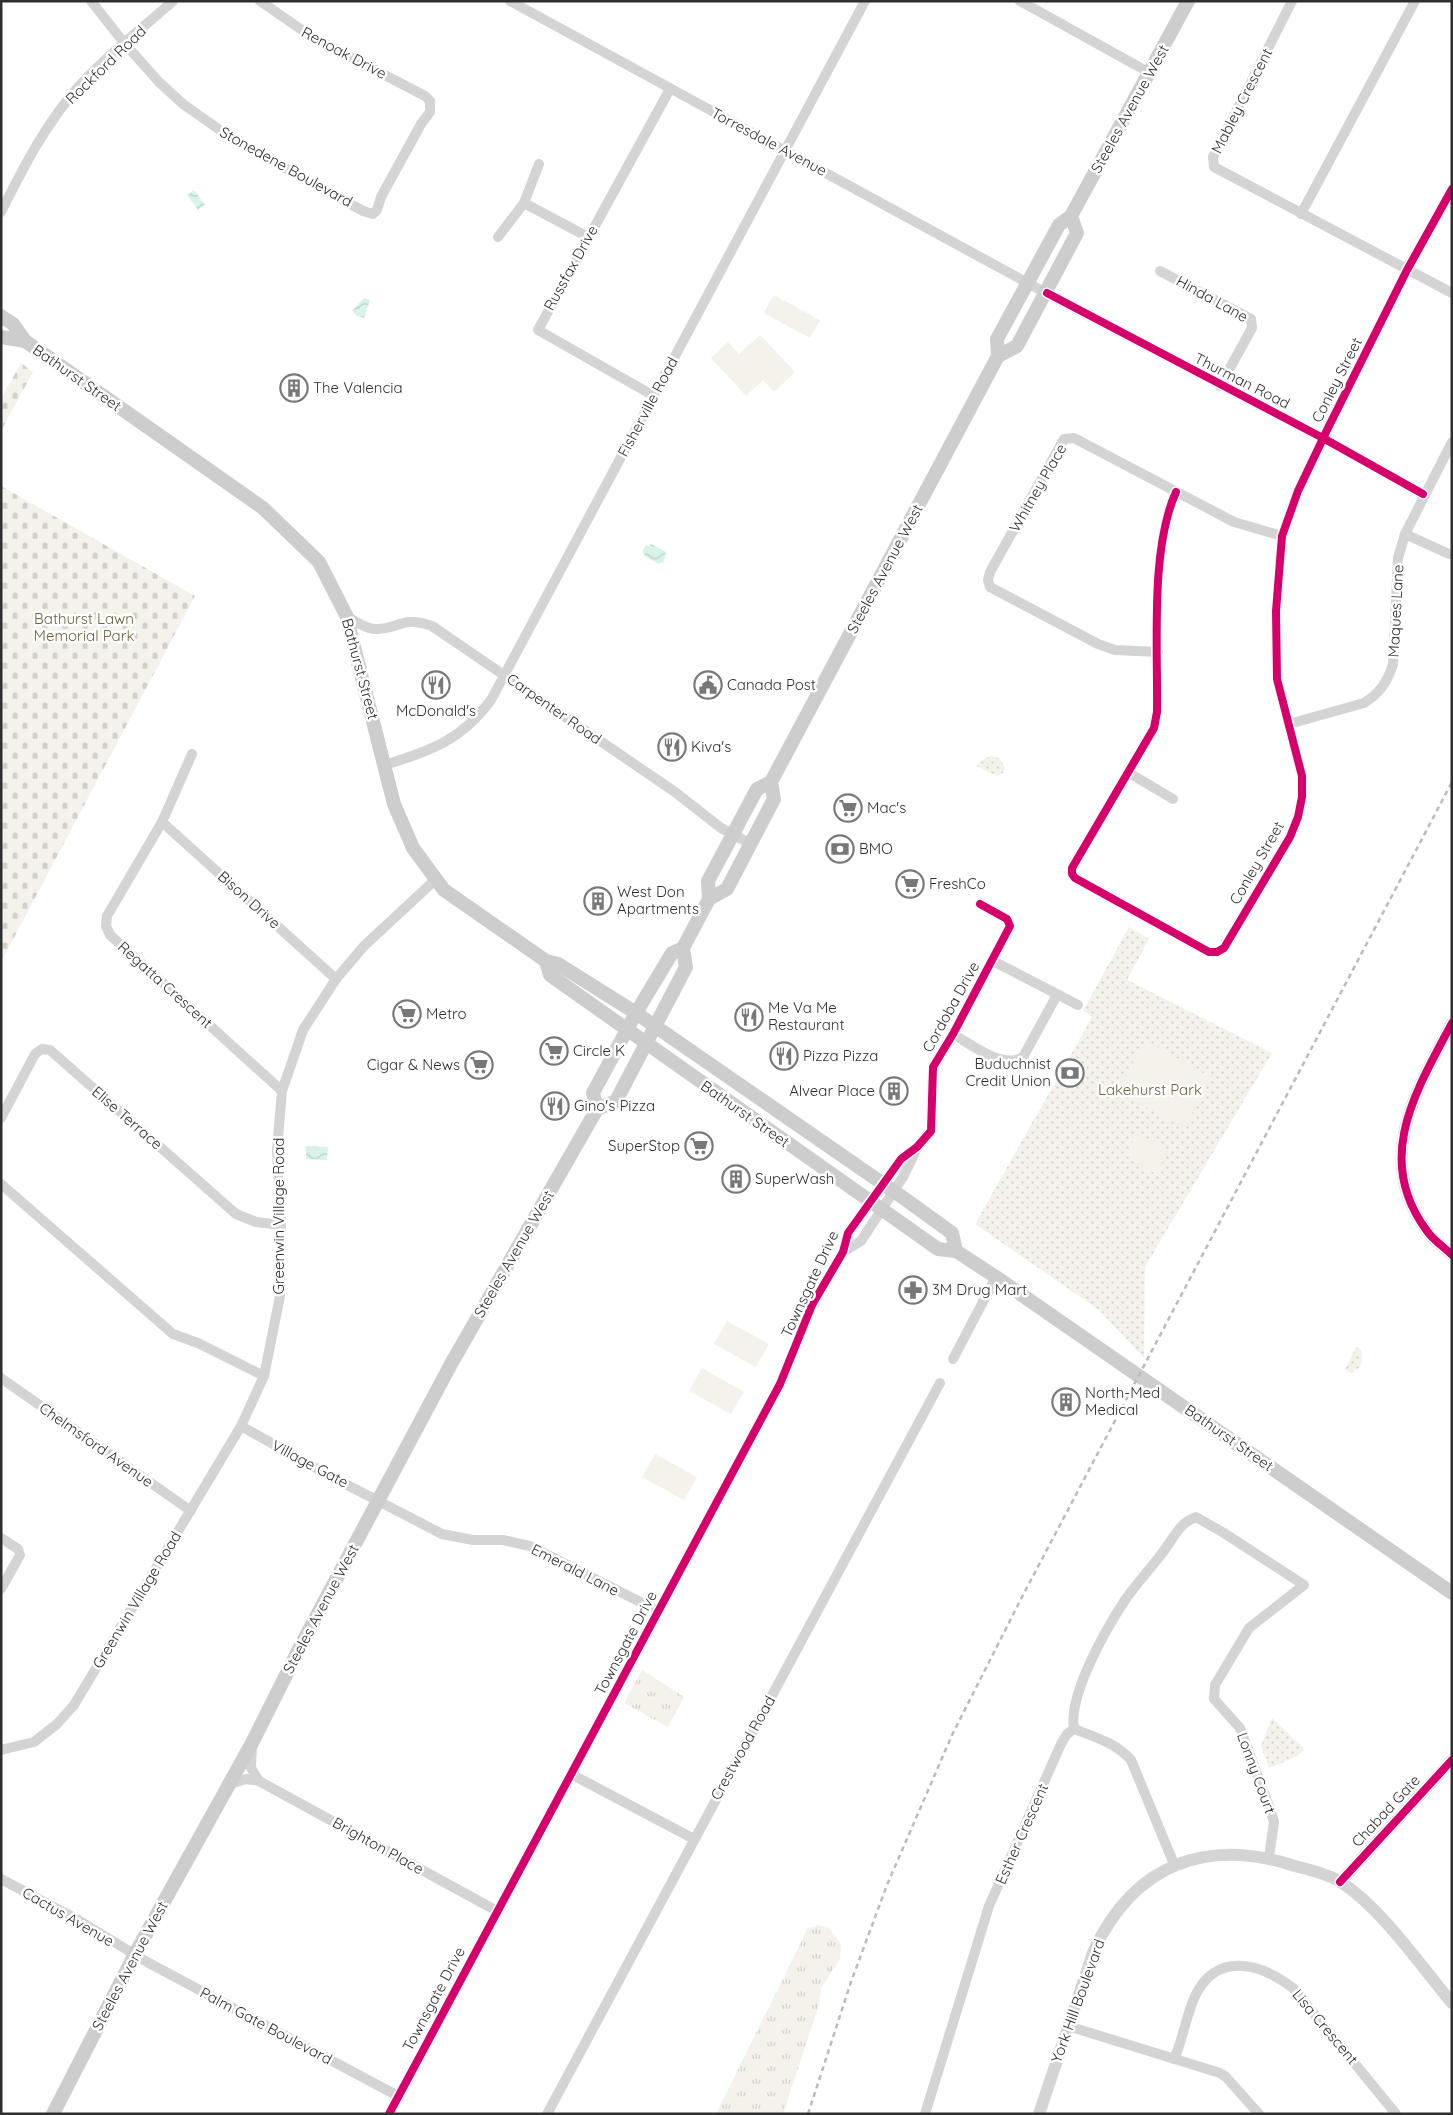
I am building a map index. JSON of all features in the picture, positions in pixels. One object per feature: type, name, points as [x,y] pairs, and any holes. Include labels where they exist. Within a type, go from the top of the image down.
[{"type":"main road","name":"Steeles Avenue West","points":[[53,2114],[135,1954],[230,1784],[451,1364],[597,1109],[616,1101],[686,967],[683,948],[709,899],[708,881],[757,789],[771,782],[998,356],[997,339],[1059,225],[1071,216],[1150,73],[1186,2]]},
{"type":"main road","name":"Steeles Avenue West","points":[[998,356],[1017,346],[1047,293],[1077,233],[1071,216]]},
{"type":"main road","name":"Bathurst Street","points":[[1,316],[13,324],[25,341],[264,508],[319,562],[346,615],[394,804],[413,848],[435,880],[466,907],[546,961],[558,964],[636,1013],[888,1187],[952,1234],[956,1251]]},
{"type":"main road","name":"Bathurst Street","points":[[1,337],[25,341]]},
{"type":"main road","name":"Steeles Avenue West","points":[[709,899],[727,889],[751,844],[774,799],[771,782]]},
{"type":"main road","name":"Steeles Avenue West","points":[[597,1109],[592,1092],[626,1029],[672,953],[683,948]]},
{"type":"main road","name":"Bathurst Street","points":[[546,961],[550,975],[875,1206],[938,1249],[956,1251],[996,1277],[1452,1592]]},
{"type":"street","name":"Stonedene Boulevard","points":[[91,1],[125,44],[159,82],[210,124],[255,153],[368,214],[377,210],[380,197],[421,124],[430,112],[432,107],[430,101]]},
{"type":"street","name":"Rockford Road","points":[[1,212],[24,165],[64,104],[83,82],[173,1]]},
{"type":"street","name":"Renoak Drive","points":[[260,1],[312,37],[425,96],[430,101]]},
{"type":"street","name":"Torresdale Avenue","points":[[510,1],[1028,283]]},
{"type":"street","name":"Fisherville Road","points":[[385,765],[444,744],[462,731],[482,712],[504,675],[866,1]]},
{"type":"street","points":[[1020,1],[1150,73]]},
{"type":"street","name":"Mabley Crescent","points":[[1292,1],[1212,157],[1214,167],[1452,293]]},
{"type":"street","points":[[1301,214],[1415,1]]},
{"type":"street","name":"Russfax Drive","points":[[654,396],[539,331],[539,326],[670,88]]},
{"type":"street","points":[[498,237],[524,203],[539,164]]},
{"type":"street","name":"Conley Street","points":[[1176,492],[1164,523],[1162,541],[1157,712],[1154,728],[1130,773],[1072,868],[1073,876],[1209,952],[1217,952],[1224,948],[1280,854],[1298,817],[1302,797],[1302,776],[1277,679],[1276,611],[1282,536],[1298,490],[1323,438],[1407,270],[1452,190]]},
{"type":"street","points":[[524,203],[588,237]]},
{"type":"street","name":"Hinda Lane","points":[[1160,270],[1252,320],[1252,328],[1220,386]]},
{"type":"street","name":"Thurman Road","points":[[1028,283],[1220,386],[1323,438],[1423,494]]},
{"type":"street","name":"Whitney Place","points":[[1158,652],[1115,650],[1098,644],[994,590],[988,580],[990,572],[1062,442],[1067,438],[1074,438],[1234,522],[1282,536]]},
{"type":"street","name":"Maques Lane","points":[[1289,724],[1364,703],[1374,697],[1389,677],[1393,664],[1396,571],[1405,534],[1423,494],[1452,442]]},
{"type":"street","points":[[1405,534],[1449,554]]},
{"type":"street","name":"Carpenter Road","points":[[346,615],[359,624],[373,629],[410,620],[432,626],[675,792],[733,836],[751,844]]},
{"type":"street","name":"Regatta Crescent","points":[[192,754],[162,822],[107,916],[106,926],[110,935],[282,1091]]},
{"type":"street","points":[[1130,773],[1173,799]]},
{"type":"street","name":"Bison Drive","points":[[162,822],[336,979]]},
{"type":"street","name":"Greenwin Village Road","points":[[1,1750],[34,1742],[57,1724],[74,1704],[241,1426],[264,1376],[280,1296],[281,1225],[277,1149],[282,1091],[303,1030],[336,979],[364,946],[435,880]]},
{"type":"street","name":"Cordoba Drive","points":[[888,1187],[901,1159],[917,1147],[931,1131],[933,1067],[993,961],[1010,922],[980,904]]},
{"type":"street","points":[[993,961],[1078,1005]]},
{"type":"street","points":[[953,1034],[999,1060],[1016,1062],[1023,1057],[1057,995]]},
{"type":"street","points":[[1451,1026],[1416,1091],[1401,1138],[1400,1163],[1409,1201],[1427,1232],[1452,1255]]},
{"type":"street","name":"Elise Terrace","points":[[1,1118],[35,1054],[42,1049],[50,1050],[236,1214],[256,1222],[281,1225]]},
{"type":"street","points":[[1,1184],[173,1334],[198,1343],[264,1376]]},
{"type":"street","name":"Townsgate Drive","points":[[389,2114],[780,1384],[812,1305],[843,1252],[848,1233],[875,1206],[888,1187]]},
{"type":"street","name":"Townsgate Drive","points":[[843,1252],[861,1241],[875,1206]]},
{"type":"street","points":[[953,1359],[996,1277]]},
{"type":"street","name":"Chelmsford Avenue","points":[[1,1378],[191,1511]]},
{"type":"street","name":"Crestwood Road","points":[[547,2114],[940,1383]]},
{"type":"street","name":"Village Gate","points":[[241,1426],[378,1500]]},
{"type":"street","name":"Emerald Lane","points":[[378,1500],[442,1534],[486,1541],[504,1540],[530,1546],[658,1611]]},
{"type":"street","name":"Lonny Court","points":[[1074,1729],[1072,1718],[1078,1691],[1099,1646],[1126,1600],[1185,1521],[1196,1517],[1224,1533],[1304,1586],[1249,1628],[1215,1685],[1214,1699],[1240,1728],[1274,1822],[1269,1857]]},
{"type":"street","points":[[1,1538],[18,1549],[20,1555],[1,1589]]},
{"type":"street","points":[[1074,1729],[1117,1747],[1131,1760],[1174,1864]]},
{"type":"street","name":"Esther Crescent","points":[[924,2114],[989,1906],[1066,1734],[1074,1729]]},
{"type":"street","points":[[252,1742],[251,1768],[259,1782]]},
{"type":"street","name":"Chabad Gate","points":[[1340,1882],[1452,1760]]},
{"type":"street","points":[[571,1774],[694,1839]]},
{"type":"street","points":[[230,1784],[246,1780],[259,1782]]},
{"type":"street","name":"Brighton Place","points":[[259,1782],[497,1911]]},
{"type":"street","name":"York Hill Boulevard","points":[[1039,2114],[1094,1950],[1106,1926],[1124,1903],[1162,1870],[1184,1860],[1220,1856],[1269,1857],[1340,1882],[1380,1917],[1452,2003]]},
{"type":"street","name":"Cactus Avenue","points":[[1,1879],[78,1920],[135,1954]]},
{"type":"street","name":"Palm Gate Boulevard","points":[[135,1954],[398,2096]]},
{"type":"street","name":"Lisa Crescent","points":[[1174,2059],[1195,1997],[1207,1978],[1226,1966],[1249,1967],[1278,1976],[1294,1988],[1396,2114]]},
{"type":"street","points":[[1068,2026],[1226,2077],[1259,2114]]},
{"type":"green space","points":[[774,295],[820,320],[810,338],[764,313]]},
{"type":"green space","points":[[760,335],[795,372],[774,392],[763,380],[746,396],[711,358],[728,342],[739,354]]},
{"type":"green space","points":[[21,363],[33,372],[1,431],[1,399]]},
{"type":"green space","name":"Bathurst Lawn Memorial Park","points":[[1,486],[195,596],[1,962]]},
{"type":"green space","points":[[991,756],[999,758],[1005,767],[1003,773],[997,776],[976,766]]},
{"type":"green space","name":"Lakehurst Park","points":[[1129,927],[1149,939],[1127,980],[1272,1053],[1145,1267],[1144,1358],[1099,1310],[975,1224],[1092,1017],[1083,1011]]},
{"type":"green space","points":[[1145,1040],[1212,1078],[1184,1128],[1117,1091]]},
{"type":"green space","points":[[1138,1133],[1169,1151],[1156,1174],[1125,1155]]},
{"type":"green space","points":[[727,1321],[769,1344],[756,1367],[714,1344]]},
{"type":"green space","points":[[1356,1347],[1361,1350],[1362,1361],[1358,1369],[1351,1373],[1345,1369]]},
{"type":"green space","points":[[702,1368],[744,1392],[731,1414],[689,1391]]},
{"type":"green space","points":[[655,1454],[697,1477],[684,1500],[642,1477]]},
{"type":"green space","points":[[642,1670],[684,1697],[668,1727],[624,1703]]},
{"type":"green space","points":[[1272,1718],[1305,1749],[1296,1757],[1269,1768],[1261,1746]]},
{"type":"green space","points":[[818,1925],[829,1928],[841,1944],[840,1959],[821,1988],[819,2005],[783,2114],[716,2114],[808,1928]]},
{"type":"water","points":[[194,190],[205,205],[198,210],[187,195]]},
{"type":"water","points":[[364,298],[370,300],[364,318],[357,316],[352,311]]},
{"type":"water","points":[[651,544],[666,552],[663,563],[659,564],[644,556],[645,554],[642,552],[646,545],[649,546]]},
{"type":"water","points":[[306,1146],[328,1147],[327,1160],[306,1159]]},
{"type":"railway","points":[[808,2114],[851,1982],[887,1885],[952,1735],[1023,1595],[1452,782]]},
{"type":"cycle path","points":[[1176,492],[1162,541],[1159,570],[1157,599],[1157,712],[1154,728],[1072,868],[1072,874],[1075,878],[1209,952],[1217,952],[1224,948],[1290,837],[1298,817],[1302,797],[1302,776],[1277,679],[1276,611],[1282,536],[1298,491],[1328,428],[1407,270],[1452,189]]},
{"type":"cycle path","points":[[1047,293],[1323,438],[1423,494]]},
{"type":"cycle path","points":[[389,2114],[780,1384],[812,1305],[843,1252],[848,1233],[901,1159],[917,1147],[931,1131],[933,1067],[953,1034],[1010,926],[1007,919],[980,904]]},
{"type":"cycle path","points":[[1452,1023],[1425,1074],[1414,1100],[1406,1126],[1402,1151],[1403,1178],[1411,1204],[1429,1234],[1452,1255]]},
{"type":"cycle path","points":[[1340,1882],[1452,1760]]},
{"type":"place","name":"The Valencia","points":[[294,388]]},
{"type":"place","name":"McDonald's","points":[[436,685]]},
{"type":"place","name":"Canada Post","points":[[708,685]]},
{"type":"place","name":"Kiva's","points":[[672,747]]},
{"type":"place","name":"Mac's","points":[[848,808]]},
{"type":"place","name":"BMO","points":[[840,849]]},
{"type":"place","name":"FreshCo","points":[[910,884]]},
{"type":"place","name":"West Don Apartments","points":[[598,901]]},
{"type":"place","name":"Metro","points":[[407,1014]]},
{"type":"place","name":"Me Va Me Restaurant","points":[[749,1017]]},
{"type":"place","name":"Circle K","points":[[554,1051]]},
{"type":"place","name":"Pizza Pizza","points":[[784,1056]]},
{"type":"place","name":"Cigar & News","points":[[479,1065]]},
{"type":"place","name":"Buduchnist Credit Union","points":[[1070,1073]]},
{"type":"place","name":"Alvear Place","points":[[894,1091]]},
{"type":"place","name":"Gino's Pizza","points":[[555,1106]]},
{"type":"place","name":"SuperStop","points":[[699,1146]]},
{"type":"place","name":"SuperWash","points":[[736,1179]]},
{"type":"place","name":"3M Drug Mart","points":[[913,1290]]},
{"type":"place","name":"North-Med Medical","points":[[1066,1402]]}]
